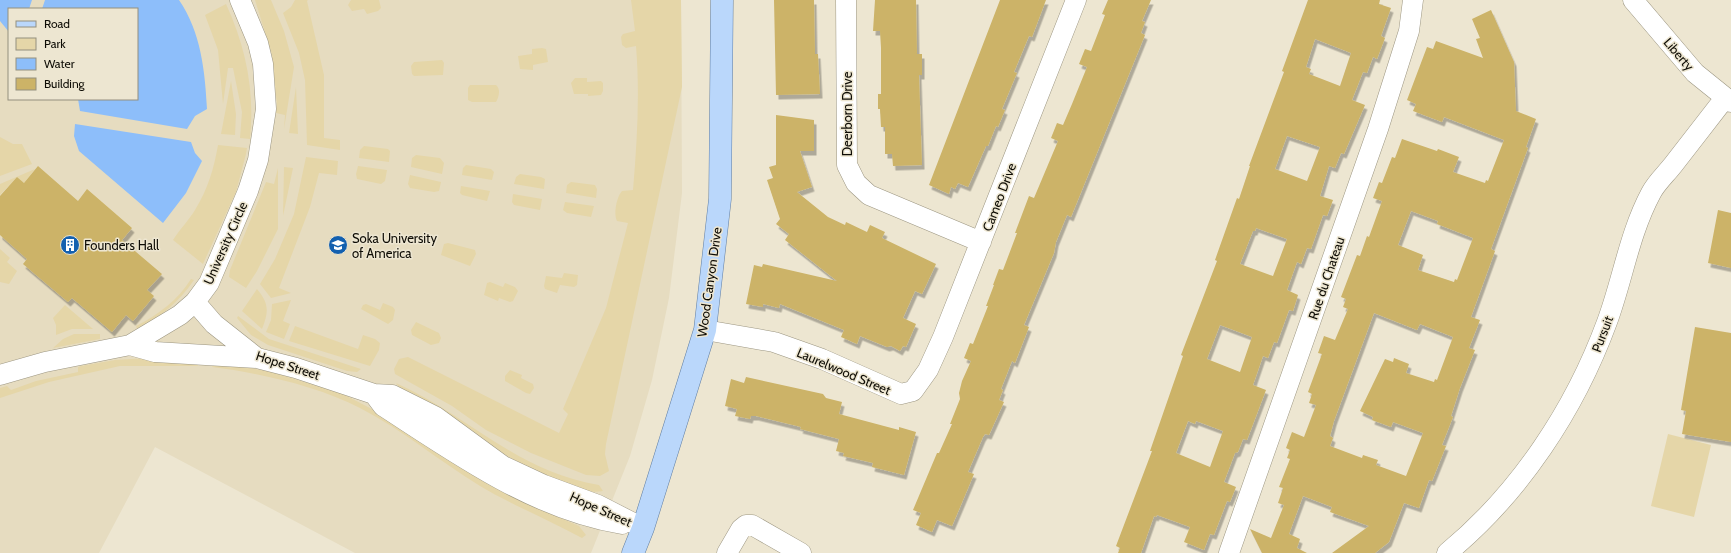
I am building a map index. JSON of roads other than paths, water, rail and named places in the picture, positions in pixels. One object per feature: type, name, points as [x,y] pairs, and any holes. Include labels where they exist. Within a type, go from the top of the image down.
[{"type":"main road","name":"Wood Canyon Drive","points":[[632,553],[643,528],[705,330],[720,199],[722,0]]},
{"type":"street","name":"University Circle","points":[[0,375],[45,362],[130,345],[180,315],[195,302],[208,283],[248,191],[261,146],[266,109],[263,64],[258,43],[240,0]]},
{"type":"street","name":"Deerborn Drive","points":[[846,0],[847,165],[856,183],[869,195],[981,242]]},
{"type":"street","name":"Cameo Drive","points":[[913,391],[928,370],[943,337],[1076,0]]},
{"type":"street","name":"Rue du Chateau","points":[[1229,553],[1378,129],[1409,31],[1413,0]]},
{"type":"street","name":"Liberty","points":[[1633,0],[1695,73],[1728,100]]},
{"type":"street","name":"Pursuit","points":[[1448,553],[1502,500],[1530,464],[1555,428],[1585,373],[1600,341],[1620,280],[1630,242],[1651,192],[1728,100]]},
{"type":"street","name":"Hope Street","points":[[195,302],[214,324],[257,358],[296,368],[374,394],[383,406],[436,440],[498,478],[541,499],[592,519],[643,528]]},
{"type":"street","name":"Laurelwood Street","points":[[705,330],[774,342],[822,359],[901,394],[913,391]]},
{"type":"street","points":[[130,345],[155,352],[257,358]]},
{"type":"street","points":[[727,553],[741,529],[746,525],[752,525],[801,553]]},
{"type":"water","points":[[0,0],[32,0],[29,8],[8,8],[8,31],[0,21]]},
{"type":"water","points":[[45,0],[179,0],[192,25],[197,39],[205,80],[207,109],[195,116],[187,129],[80,111],[78,100],[138,100],[138,8],[42,8]]},
{"type":"water","points":[[75,124],[191,142],[195,153],[202,161],[186,193],[163,223],[79,151],[74,136]]},
{"type":"place","name":"Founders Hall","points":[[70,245]]},
{"type":"place","name":"Soka University of America","points":[[338,245]]}]
